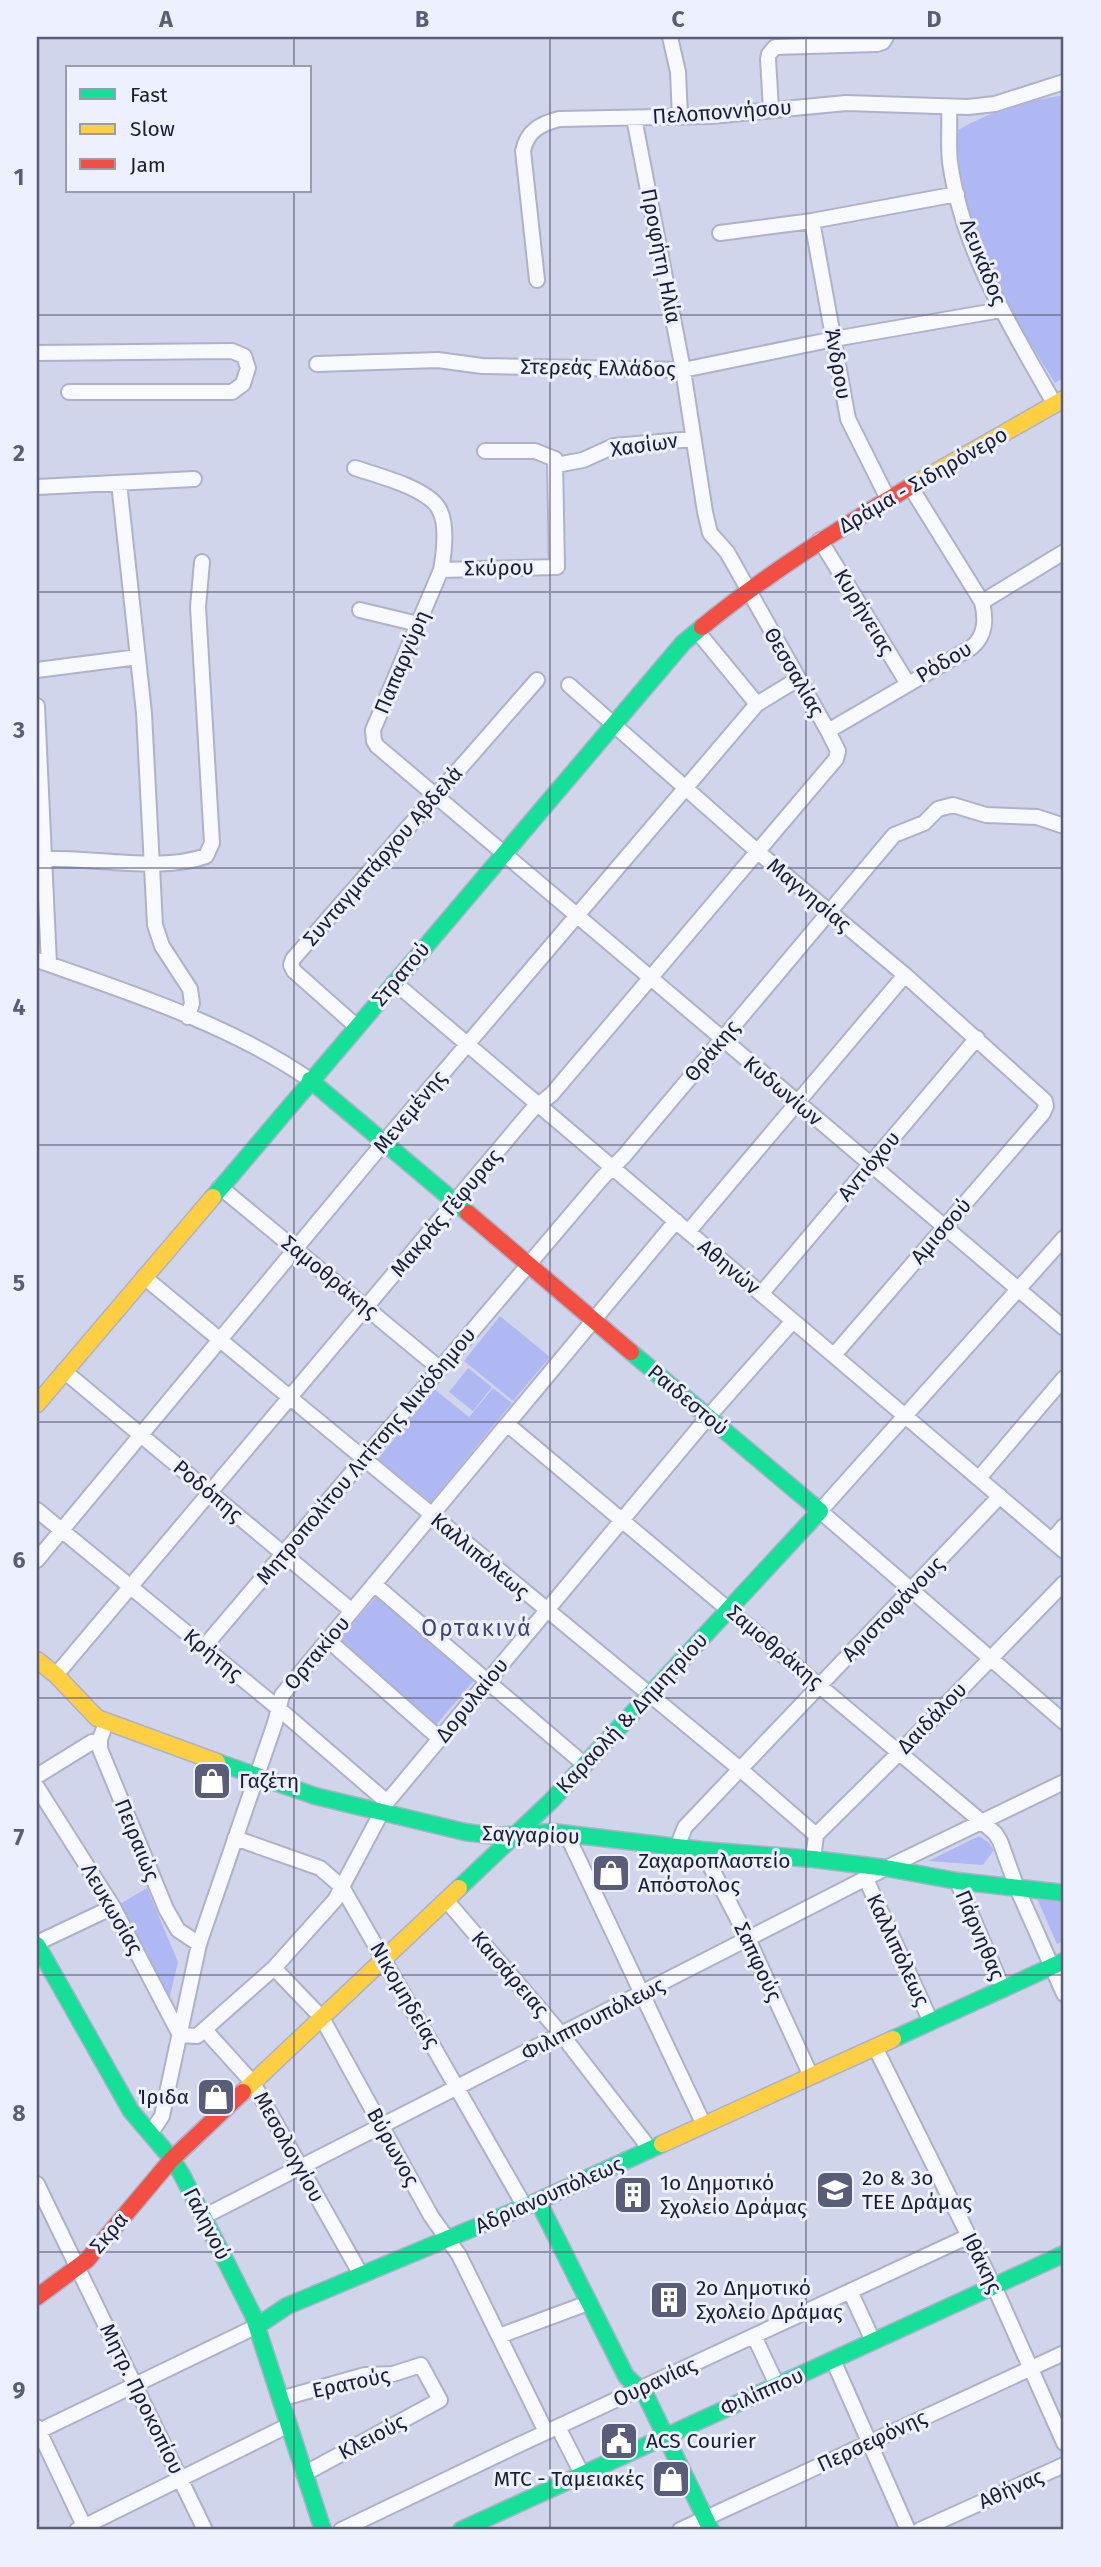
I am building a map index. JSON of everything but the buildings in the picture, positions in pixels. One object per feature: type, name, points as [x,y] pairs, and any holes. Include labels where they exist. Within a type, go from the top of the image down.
[{"type":"street","points":[[670,37],[678,72],[680,117]]},
{"type":"street","points":[[771,109],[768,59],[775,47],[877,44],[883,42],[886,37]]},
{"type":"street","name":"Πελοποννήσου","points":[[537,280],[523,151],[526,139],[544,123],[559,119],[680,117],[856,103],[949,108],[988,105],[1064,82]]},
{"type":"street","name":"Λευκάδος","points":[[949,108],[950,161],[976,259],[1001,310],[1059,402]]},
{"type":"street","name":"Προφήτη Ηλία","points":[[634,118],[683,370],[710,533],[727,552],[748,591]]},
{"type":"street","points":[[720,233],[812,221],[957,194]]},
{"type":"street","name":"Άνδρου","points":[[812,221],[848,419],[888,499]]},
{"type":"street","name":"Στερεάς Ελλάδος","points":[[317,364],[438,360],[482,366],[683,370],[834,339],[1001,310]]},
{"type":"street","points":[[37,353],[232,351],[244,356],[248,368],[243,384],[232,391],[69,392]]},
{"type":"street","name":"Δράμα - Σιδηρόνερο","points":[[785,564],[888,499],[1059,402]]},
{"type":"street","name":"Χασίων","points":[[556,465],[583,460],[614,446],[693,439]]},
{"type":"street","points":[[485,451],[535,451],[553,457],[556,465]]},
{"type":"street","name":"Σκύρου","points":[[441,570],[557,567],[556,465]]},
{"type":"street","name":"Παπαργύρη","points":[[355,468],[427,497],[441,513],[443,526],[441,570],[373,730],[373,736],[382,750],[503,853]]},
{"type":"street","points":[[37,487],[194,479]]},
{"type":"street","points":[[120,483],[144,713],[155,925],[162,946],[190,989],[192,1003],[188,1017]]},
{"type":"street","points":[[911,486],[982,602],[1064,552]]},
{"type":"street","name":"Κυρήνειας","points":[[820,540],[908,684]]},
{"type":"street","points":[[40,859],[152,863],[194,860],[206,856],[212,843],[198,607],[202,562]]},
{"type":"street","name":"Στρατού","points":[[37,1404],[664,664],[697,631],[785,564]]},
{"type":"street","name":"Θεσσαλίας","points":[[748,591],[828,731],[838,754]]},
{"type":"street","name":"Ρόδου","points":[[828,731],[977,642],[984,625],[982,602]]},
{"type":"street","points":[[360,610],[418,624]]},
{"type":"street","points":[[697,631],[757,704]]},
{"type":"street","points":[[37,670],[138,657]]},
{"type":"street","name":"Μενεμένης","points":[[37,1560],[385,1141],[757,704],[798,679]]},
{"type":"street","name":"Συνταγματάρχου Αβδελά","points":[[356,1026],[294,971],[291,965],[293,958],[537,680]]},
{"type":"street","name":"Μαγνησίας","points":[[569,685],[758,852],[977,1038],[1042,1097],[1046,1106]]},
{"type":"street","points":[[37,706],[43,962],[226,1032],[279,1059],[310,1080]]},
{"type":"street","name":"Μακράς Γέφυρας","points":[[56,1675],[455,1202],[539,1105],[552,1094],[834,763],[838,754]]},
{"type":"street","name":"Θράκης","points":[[528,1264],[613,1168],[894,835],[924,823],[938,809],[953,805],[986,815],[1037,817],[1064,826]]},
{"type":"street","name":"Κυδωνίων","points":[[503,853],[1064,1328]]},
{"type":"street","points":[[688,1232],[905,975]]},
{"type":"street","name":"Αθηνών","points":[[394,982],[1064,1551]]},
{"type":"street","name":"Αντιόχου","points":[[761,1294],[977,1038]]},
{"type":"street","name":"Ραιδεστού","points":[[310,1080],[820,1511],[1064,1722]]},
{"type":"street","name":"Αμισσού","points":[[834,1356],[1046,1106]]},
{"type":"street","name":"Σαμοθράκης","points":[[220,1187],[439,1368]]},
{"type":"street","name":"Ορτακίου","points":[[150,2134],[162,2116],[199,1944],[275,1723],[282,1695],[676,1221]]},
{"type":"street","name":"Καραολή & Δημητρίου","points":[[172,2159],[516,1834],[585,1765],[906,1417],[1064,1238]]},
{"type":"street","name":"Μητροπολίτου Λιτίτσης Νικόδημου","points":[[204,1647],[528,1264]]},
{"type":"street","name":"Καλλιπόλεως","points":[[144,1277],[648,1696],[740,1769],[816,1835]]},
{"type":"street","name":"Δορυλαίου","points":[[205,2030],[274,1968],[335,1900],[384,1808],[486,1681],[793,1321]]},
{"type":"street","name":"Ροδόπης","points":[[64,1371],[352,1611]]},
{"type":"street","points":[[979,1478],[1064,1378]]},
{"type":"street","name":"Σαμοθράκης","points":[[507,1424],[981,1821],[1000,1841],[1017,1888],[1058,1964],[1064,1994]]},
{"type":"street","name":"Αριστοφάνους","points":[[677,1847],[683,1829],[1000,1496]]},
{"type":"street","name":"Κρήτης","points":[[37,1510],[278,1708],[384,1808]]},
{"type":"street","points":[[1052,1540],[1064,1525]]},
{"type":"street","name":"Δαιδάλου","points":[[816,1835],[1064,1583]]},
{"type":"street","points":[[374,1584],[585,1765]]},
{"type":"street","points":[[328,1640],[440,1739]]},
{"type":"street","name":"Σαγγαρίου","points":[[37,1660],[56,1675],[97,1718],[106,1723],[315,1796],[384,1808],[473,1834],[496,1836],[544,1832],[702,1850],[813,1859],[886,1868],[957,1881],[1064,1893]]},
{"type":"street","points":[[37,1776],[92,1742],[100,1741],[106,1723]]},
{"type":"street","name":"Πειραιώς","points":[[100,1741],[100,1749],[166,1909],[178,1930],[199,1944]]},
{"type":"street","name":"Φιλιππουπόλεως","points":[[204,2217],[886,1868],[1064,1782]]},
{"type":"street","name":"Λευκωσίας","points":[[37,1787],[113,1907],[180,2035]]},
{"type":"street","points":[[567,1835],[704,2125]]},
{"type":"street","points":[[813,1859],[816,1835]]},
{"type":"street","name":"Νικομηδείας","points":[[235,1838],[320,1868],[342,1887],[458,2088],[531,2204],[626,2376],[645,2395],[708,2524]]},
{"type":"street","name":"Σαπφούς","points":[[702,1850],[748,1939],[811,2076]]},
{"type":"street","name":"Καλλιπόλεως","points":[[866,1879],[931,2022]]},
{"type":"street","name":"Πάρνηθας","points":[[957,1881],[1003,1989]]},
{"type":"street","name":"Καισάρειας","points":[[446,1900],[562,2035],[650,2149]]},
{"type":"street","points":[[37,1944],[113,1907]]},
{"type":"street","name":"Γαληνού","points":[[37,1944],[131,2111],[172,2159],[204,2217],[257,2326],[323,2530]]},
{"type":"street","name":"Αδριανουπόλεως","points":[[38,2430],[257,2326],[287,2306],[360,2273],[448,2240],[531,2204],[1058,1964]]},
{"type":"street","name":"Βύρωνος","points":[[274,1968],[321,2018],[431,2216],[459,2255],[499,2336],[552,2429],[582,2474]]},
{"type":"street","points":[[180,2035],[191,2037],[205,2030]]},
{"type":"street","name":"Μεσολογγίου","points":[[205,2030],[253,2083],[360,2273]]},
{"type":"street","name":"Ιθάκης","points":[[875,2047],[993,2286],[1064,2443]]},
{"type":"street","name":"Σκρα","points":[[37,2297],[78,2268],[172,2159]]},
{"type":"street","name":"Μητρ. Προκοπίου","points":[[37,2184],[205,2530]]},
{"type":"street","name":"Ουρανίας","points":[[341,2530],[969,2236]]},
{"type":"street","name":"Φιλίππου","points":[[461,2530],[1064,2254]]},
{"type":"street","points":[[850,2291],[873,2341]]},
{"type":"street","points":[[499,2336],[588,2303]]},
{"type":"street","points":[[754,2336],[776,2385]]},
{"type":"street","name":"Περσεφόνης","points":[[680,2530],[708,2524],[870,2441],[1064,2353]]},
{"type":"street","points":[[833,2360],[908,2530]]},
{"type":"street","name":"Ερατούς","points":[[280,2399],[365,2375],[393,2374],[421,2365],[440,2400]]},
{"type":"street","name":"Κλειούς","points":[[304,2473],[440,2400]]},
{"type":"street","points":[[38,2430],[82,2529],[289,2425]]},
{"type":"street","name":"Αθήνας","points":[[920,2530],[1064,2465]]},
{"type":"shaded area","points":[[1064,95],[1064,378],[1055,383],[1008,308],[985,265],[967,208],[959,169],[956,131],[1008,108]]},
{"type":"shaded area","points":[[500,1316],[550,1357],[513,1401],[464,1361]]},
{"type":"shaded area","points":[[468,1368],[492,1387],[473,1411],[449,1392]]},
{"type":"shaded area","points":[[493,1388],[512,1403],[431,1502],[378,1459],[434,1389],[469,1417]]},
{"type":"shaded area","points":[[378,1595],[476,1678],[436,1725],[338,1641]]},
{"type":"shaded area","points":[[979,1836],[994,1850],[983,1865],[928,1861]]},
{"type":"shaded area","points":[[147,1888],[178,1962],[169,2000],[118,1905]]},
{"type":"shaded area","points":[[1035,1894],[1064,1897],[1064,1941],[1057,1944]]},
{"type":"traffic: fast","points":[[213,1197],[683,643],[702,627]]},
{"type":"traffic: fast","points":[[310,1080],[468,1213]]},
{"type":"traffic: fast","points":[[459,1888],[551,1801],[820,1511],[631,1352]]},
{"type":"traffic: fast","points":[[217,1762],[315,1796],[465,1832],[496,1836],[552,1832],[702,1850],[813,1859],[886,1868],[957,1881],[1064,1893]]},
{"type":"traffic: fast","points":[[37,1945],[131,2111],[172,2159],[182,2175],[253,2315],[323,2530]]},
{"type":"traffic: fast","points":[[893,2039],[1064,1961]]},
{"type":"traffic: fast","points":[[257,2326],[287,2306],[538,2201],[662,2144]]},
{"type":"traffic: fast","points":[[538,2201],[626,2376],[645,2394],[711,2530]]},
{"type":"traffic: fast","points":[[461,2530],[1064,2254]]},
{"type":"traffic: slow","points":[[918,482],[1064,399]]},
{"type":"traffic: slow","points":[[37,1404],[213,1197]]},
{"type":"traffic: slow","points":[[37,1660],[56,1675],[97,1718],[217,1762]]},
{"type":"traffic: slow","points":[[243,2092],[459,1888]]},
{"type":"traffic: slow","points":[[662,2144],[893,2039]]},
{"type":"traffic: jam","points":[[702,627],[807,550],[918,482]]},
{"type":"traffic: jam","points":[[468,1213],[631,1352]]},
{"type":"traffic: jam","points":[[37,2297],[87,2260],[172,2159],[243,2092]]},
{"type":"place","name":"Γαζέτη","points":[[212,1781]]},
{"type":"place","name":"Ζαχαροπλαστείο Απόστολος","points":[[611,1873]]},
{"type":"place","name":"Ίριδα","points":[[216,2097]]},
{"type":"place","name":"2ο & 3ο ΤΕΕ Δράμας","points":[[835,2190]]},
{"type":"place","name":"1ο Δημοτικό Σχολείο Δράμας","points":[[633,2195]]},
{"type":"place","name":"2ο Δημοτικό Σχολείο Δράμας","points":[[669,2300]]},
{"type":"place","name":"ACS Courier","points":[[619,2441]]},
{"type":"place","name":"MTC - Ταμειακές","points":[[671,2479]]},
{"type":"district","name":"Ορτακινά","points":[[477,1628]]}]
